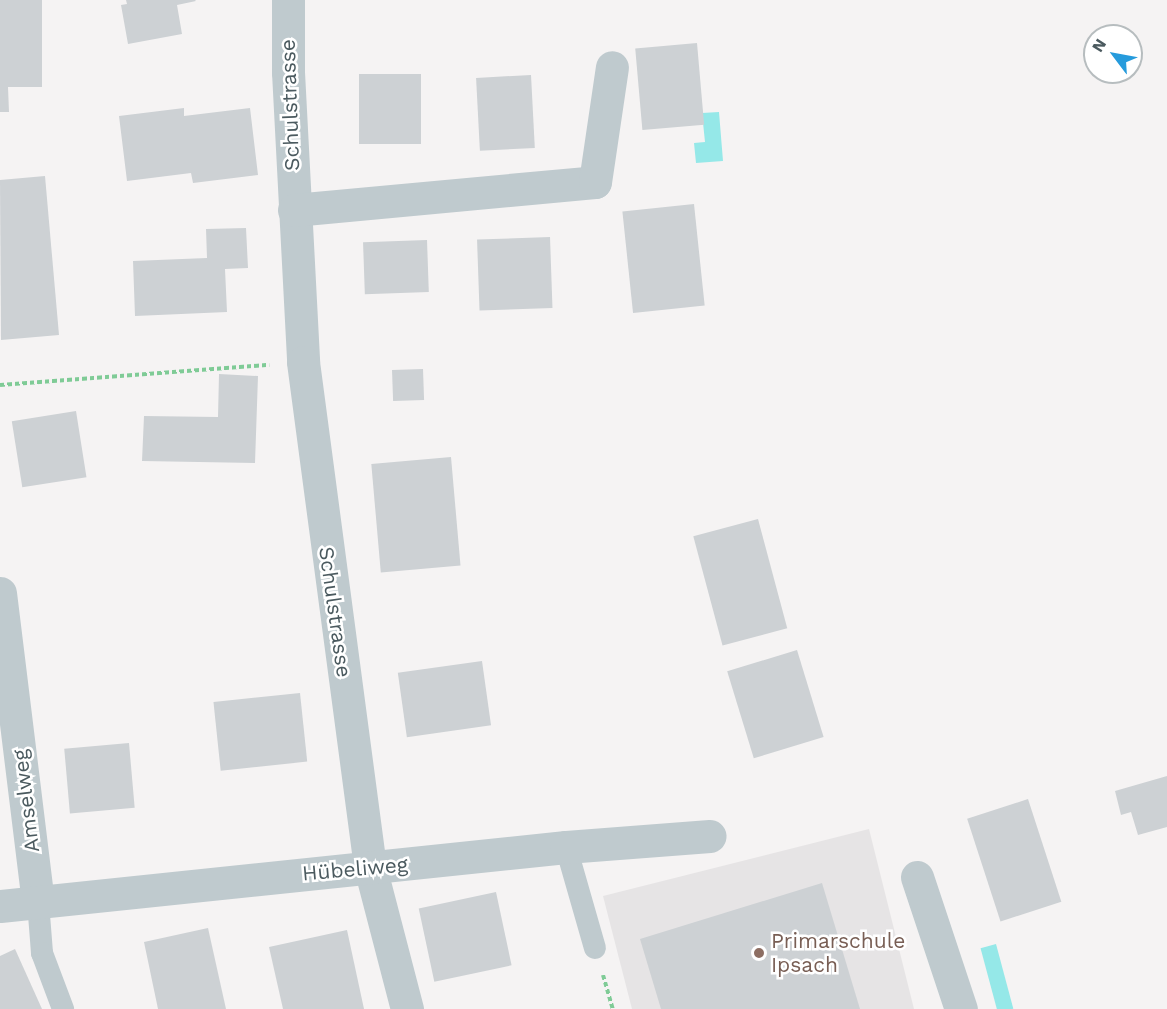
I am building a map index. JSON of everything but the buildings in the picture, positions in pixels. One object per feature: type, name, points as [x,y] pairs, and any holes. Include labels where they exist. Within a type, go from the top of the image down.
[{"type":"street","name":"Schulstrasse","points":[[288,0],[294,210],[303,362],[370,867],[407,1009]]},
{"type":"street","points":[[294,210],[595,182],[612,67]]},
{"type":"street","name":"Amselweg","points":[[0,593],[38,902]]},
{"type":"street","name":"Hübeliweg","points":[[0,906],[566,847],[710,836]]},
{"type":"street","points":[[917,877],[961,1009]]},
{"type":"lane","points":[[566,847],[595,948]]},
{"type":"lane","points":[[38,902],[42,953],[63,1009]]},
{"type":"path","points":[[0,385],[303,362]]},
{"type":"shaded area","name":"Primarschule Ipsach","points":[[869,829],[914,1009],[632,1009],[603,896]]},
{"type":"water","points":[[719,112],[723,161],[696,163],[694,143],[705,142],[702,113]]},
{"type":"water","points":[[996,944],[1013,1009],[997,1009],[981,948]]},
{"type":"place","name":"Primarschule Ipsach","points":[[759,953]]}]
